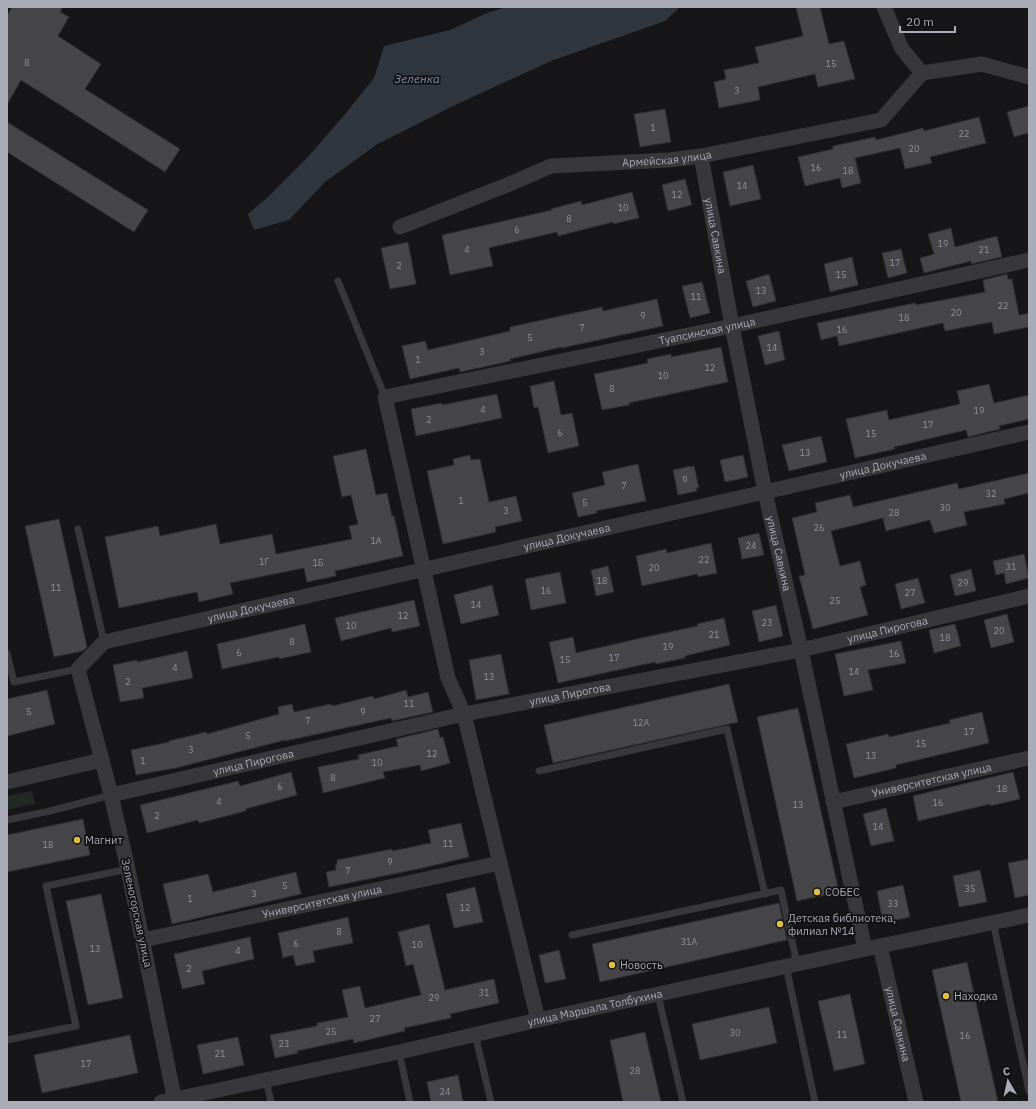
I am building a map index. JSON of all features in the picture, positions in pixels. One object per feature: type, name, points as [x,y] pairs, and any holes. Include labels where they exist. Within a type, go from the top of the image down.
[{"type":"street","points":[[884,7],[902,49],[922,73],[982,64],[1029,77]]},
{"type":"street","name":"Армейская улица","points":[[400,227],[551,166],[669,160],[702,156],[881,120],[922,73]]},
{"type":"street","name":"улица Савкина","points":[[702,156],[732,326],[765,492],[801,650],[865,949]]},
{"type":"street","name":"Туапсинская улица","points":[[385,397],[732,326],[1029,260]]},
{"type":"street","points":[[385,397],[448,678],[464,714],[538,1020]]},
{"type":"street","name":"улица Докучаева","points":[[104,642],[1029,432]]},
{"type":"street","name":"улица Пирогова","points":[[111,795],[464,714],[801,650],[1029,596]]},
{"type":"street","points":[[78,669],[104,642]]},
{"type":"street","name":"Зеленогорская улица","points":[[78,669],[111,795],[128,869],[143,940],[170,1101]]},
{"type":"street","name":"Университетская улица","points":[[834,802],[1029,758]]},
{"type":"street","points":[[7,782],[102,760]]},
{"type":"street","name":"Университетская улица","points":[[143,940],[500,863]]},
{"type":"street","name":"улица Маршала Толбухина","points":[[170,1101],[865,949],[1029,915]]},
{"type":"street","name":"улица Савкина","points":[[880,946],[916,1102]]},
{"type":"lane","points":[[338,281],[385,397]]},
{"type":"lane","points":[[78,529],[104,642]]},
{"type":"lane","points":[[7,653],[10,683],[78,669]]},
{"type":"lane","points":[[539,771],[727,729],[765,894]]},
{"type":"lane","points":[[7,820],[50,811],[111,795]]},
{"type":"lane","points":[[7,1040],[76,1026],[46,886],[128,869]]},
{"type":"lane","points":[[572,935],[781,890],[815,1102]]},
{"type":"lane","points":[[993,922],[1029,1091]]},
{"type":"lane","points":[[658,995],[683,1102]]},
{"type":"lane","points":[[475,1034],[491,1102]]},
{"type":"lane","points":[[398,1052],[410,1102]]},
{"type":"lane","points":[[266,1080],[271,1102]]},
{"type":"shaded area","points":[[32,791],[35,804],[7,810],[7,796]]},
{"type":"water","name":"Зеленка","points":[[506,7],[680,7],[665,21],[551,61],[455,105],[376,145],[325,182],[289,220],[254,230],[248,214],[269,196],[307,158],[346,113],[374,78],[384,46],[450,30],[487,13]]},
{"type":"building","points":[[12,7],[63,7],[60,12],[69,17],[58,36],[101,64],[85,89],[180,149],[165,172],[21,80],[7,105],[7,16]]},
{"type":"building","points":[[796,7],[820,7],[829,44],[844,41],[855,79],[818,87],[815,74],[758,87],[760,100],[719,108],[714,82],[726,79],[724,70],[759,63],[755,47],[803,36]]},
{"type":"building","points":[[1029,106],[1029,133],[1014,137],[1007,112]]},
{"type":"building","points":[[665,109],[671,142],[640,147],[634,114]]},
{"type":"building","points":[[979,117],[986,143],[930,157],[932,163],[905,169],[900,148],[855,158],[861,183],[842,188],[840,178],[805,186],[798,157],[833,149],[833,146],[875,137],[876,140],[923,128],[924,131]]},
{"type":"building","points":[[7,122],[148,210],[134,232],[7,152]]},
{"type":"building","points":[[753,165],[761,199],[730,206],[723,172]]},
{"type":"building","points":[[685,179],[692,205],[668,211],[662,185]]},
{"type":"building","points":[[632,192],[639,218],[613,224],[613,222],[558,236],[557,232],[489,248],[493,266],[450,275],[442,235],[552,210],[551,209],[581,201],[582,205]]},
{"type":"building","points":[[951,228],[955,247],[997,236],[1002,257],[971,264],[971,261],[924,273],[920,258],[934,254],[928,234]]},
{"type":"building","points":[[408,242],[416,284],[390,289],[381,248]]},
{"type":"building","points":[[901,249],[907,273],[888,278],[882,253]]},
{"type":"building","points":[[852,257],[858,285],[830,292],[824,264]]},
{"type":"building","points":[[769,274],[776,301],[753,307],[746,281]]},
{"type":"building","points":[[1007,274],[1008,279],[1012,279],[1019,315],[1029,313],[1029,327],[994,334],[992,322],[945,331],[943,323],[839,346],[837,336],[821,340],[817,323],[915,303],[916,305],[985,292],[983,280]]},
{"type":"building","points":[[702,282],[710,313],[690,318],[682,286]]},
{"type":"building","points":[[657,299],[663,326],[562,347],[510,359],[511,361],[460,372],[459,368],[410,379],[402,346],[425,341],[428,350],[510,331],[510,327],[602,307],[603,311]]},
{"type":"building","points":[[779,331],[785,360],[765,365],[758,336]]},
{"type":"building","points":[[721,347],[728,382],[602,410],[594,374],[648,363],[647,359],[671,354],[671,357]]},
{"type":"building","points":[[554,381],[561,415],[572,413],[579,446],[548,453],[538,407],[534,408],[530,386]]},
{"type":"building","points":[[989,384],[994,403],[1029,395],[1029,419],[999,426],[1000,429],[968,437],[966,430],[855,458],[846,419],[887,410],[889,420],[960,404],[957,391]]},
{"type":"building","points":[[497,394],[502,418],[416,436],[411,409],[442,403],[442,405]]},
{"type":"building","points":[[821,436],[827,462],[789,471],[782,445]]},
{"type":"building","points":[[366,449],[376,495],[387,493],[403,556],[335,571],[336,576],[307,582],[304,568],[230,583],[233,594],[199,602],[197,592],[119,608],[105,537],[158,526],[160,536],[216,524],[220,544],[272,534],[276,554],[352,539],[349,526],[358,524],[351,495],[342,497],[333,456]]},
{"type":"building","points":[[470,455],[471,460],[480,459],[489,502],[516,496],[522,521],[495,527],[496,532],[443,544],[427,471],[454,465],[453,459]]},
{"type":"building","points":[[743,455],[748,477],[725,482],[720,460]]},
{"type":"building","points":[[638,464],[646,501],[596,511],[597,513],[578,517],[572,493],[605,485],[602,472]]},
{"type":"building","points":[[694,466],[699,488],[696,488],[697,491],[678,495],[673,470]]},
{"type":"building","points":[[1029,473],[1029,493],[1004,499],[1005,504],[964,512],[967,525],[934,533],[930,520],[886,531],[883,518],[831,531],[840,566],[860,561],[866,585],[860,587],[868,615],[813,629],[799,576],[805,575],[792,518],[817,512],[815,503],[850,495],[853,507],[957,483],[959,489]]},
{"type":"building","points":[[59,519],[87,647],[83,651],[54,657],[25,526]]},
{"type":"building","points":[[759,533],[764,555],[742,559],[738,538]]},
{"type":"building","points":[[711,543],[717,573],[698,577],[697,574],[642,586],[636,556],[666,549],[667,553]]},
{"type":"building","points":[[1024,554],[1029,578],[1006,584],[1004,573],[996,575],[993,561]]},
{"type":"building","points":[[608,566],[614,592],[596,596],[591,570]]},
{"type":"building","points":[[971,569],[976,591],[955,596],[950,575]]},
{"type":"building","points":[[560,572],[566,603],[531,610],[525,579]]},
{"type":"building","points":[[918,578],[925,603],[901,609],[895,584]]},
{"type":"building","points":[[492,585],[499,615],[461,624],[454,595]]},
{"type":"building","points":[[414,600],[420,626],[392,632],[391,628],[341,641],[335,618]]},
{"type":"building","points":[[776,605],[783,636],[759,642],[752,611]]},
{"type":"building","points":[[1007,614],[1014,642],[991,648],[984,620]]},
{"type":"building","points":[[724,618],[730,645],[685,656],[685,658],[656,664],[655,662],[558,683],[549,642],[573,637],[576,653],[698,626],[697,624]]},
{"type":"building","points":[[305,624],[311,652],[222,669],[217,644]]},
{"type":"building","points":[[955,624],[961,646],[934,653],[929,630]]},
{"type":"building","points":[[901,641],[906,663],[868,670],[873,690],[844,696],[835,654]]},
{"type":"building","points":[[187,651],[193,678],[142,688],[144,698],[120,702],[113,665],[137,660],[137,662]]},
{"type":"building","points":[[501,654],[509,694],[476,700],[469,660]]},
{"type":"building","points":[[729,684],[738,722],[553,763],[544,725]]},
{"type":"building","points":[[47,690],[55,724],[7,736],[7,699]]},
{"type":"building","points":[[406,690],[408,697],[428,692],[433,712],[392,721],[391,718],[285,740],[176,768],[136,775],[131,750],[206,732],[207,734],[279,714],[278,707],[292,704],[294,712],[331,704],[332,706],[373,696],[374,699]]},
{"type":"building","points":[[798,708],[839,892],[797,901],[757,717]]},
{"type":"building","points":[[982,712],[989,743],[896,765],[896,768],[854,778],[846,744],[888,734],[889,737],[950,723],[949,720]]},
{"type":"building","points":[[438,729],[440,738],[443,737],[450,763],[421,771],[420,765],[383,772],[385,778],[323,793],[318,767],[359,759],[358,755],[398,746],[396,739]]},
{"type":"building","points":[[291,772],[297,795],[246,809],[246,811],[199,823],[198,820],[147,833],[140,805],[238,781],[240,786]]},
{"type":"building","points":[[1013,772],[1020,799],[990,806],[990,804],[918,821],[913,796]]},
{"type":"building","points":[[886,808],[894,841],[871,846],[863,814]]},
{"type":"building","points":[[83,819],[90,855],[7,872],[7,835]]},
{"type":"building","points":[[461,823],[469,857],[329,887],[326,872],[336,870],[335,865],[337,865],[337,860],[431,843],[428,830]]},
{"type":"building","points":[[1029,859],[1029,895],[1015,898],[1008,863]]},
{"type":"building","points":[[980,870],[987,902],[959,907],[953,876]]},
{"type":"building","points":[[296,872],[301,894],[172,924],[163,884],[208,874],[213,892]]},
{"type":"building","points":[[903,885],[910,917],[883,923],[877,891]]},
{"type":"building","points":[[475,887],[483,922],[454,928],[446,894]]},
{"type":"building","points":[[101,894],[123,998],[88,1005],[66,901]]},
{"type":"building","points":[[779,903],[787,940],[600,982],[592,944]]},
{"type":"building","points":[[348,917],[353,943],[313,951],[315,962],[296,966],[293,955],[283,958],[278,933]]},
{"type":"building","points":[[429,924],[445,990],[494,979],[499,1003],[450,1014],[451,1018],[404,1028],[405,1031],[354,1043],[353,1039],[297,1051],[298,1053],[275,1058],[270,1035],[317,1026],[317,1023],[348,1017],[342,990],[360,986],[365,1008],[421,995],[413,964],[406,966],[398,932]]},
{"type":"building","points":[[250,937],[254,959],[202,971],[205,984],[182,989],[174,954]]},
{"type":"building","points":[[559,950],[566,979],[545,983],[539,955]]},
{"type":"building","points":[[967,962],[998,1102],[961,1102],[932,970]]},
{"type":"building","points":[[850,994],[865,1064],[834,1071],[818,1001]]},
{"type":"building","points":[[769,1007],[777,1043],[700,1060],[692,1024]]},
{"type":"building","points":[[645,1032],[661,1102],[623,1102],[610,1040]]},
{"type":"building","points":[[130,1035],[138,1073],[42,1093],[34,1055]]},
{"type":"building","points":[[238,1037],[244,1065],[203,1074],[197,1045]]},
{"type":"building","points":[[458,1075],[463,1102],[431,1102],[427,1082]]},
{"type":"place","name":"Магнит","points":[[77,840]]},
{"type":"place","name":"СОБЕС","points":[[817,892]]},
{"type":"place","name":"Детская библиотека, филиал №14","points":[[780,924]]},
{"type":"place","name":"Новость","points":[[612,965]]},
{"type":"place","name":"Находка","points":[[946,996]]}]
